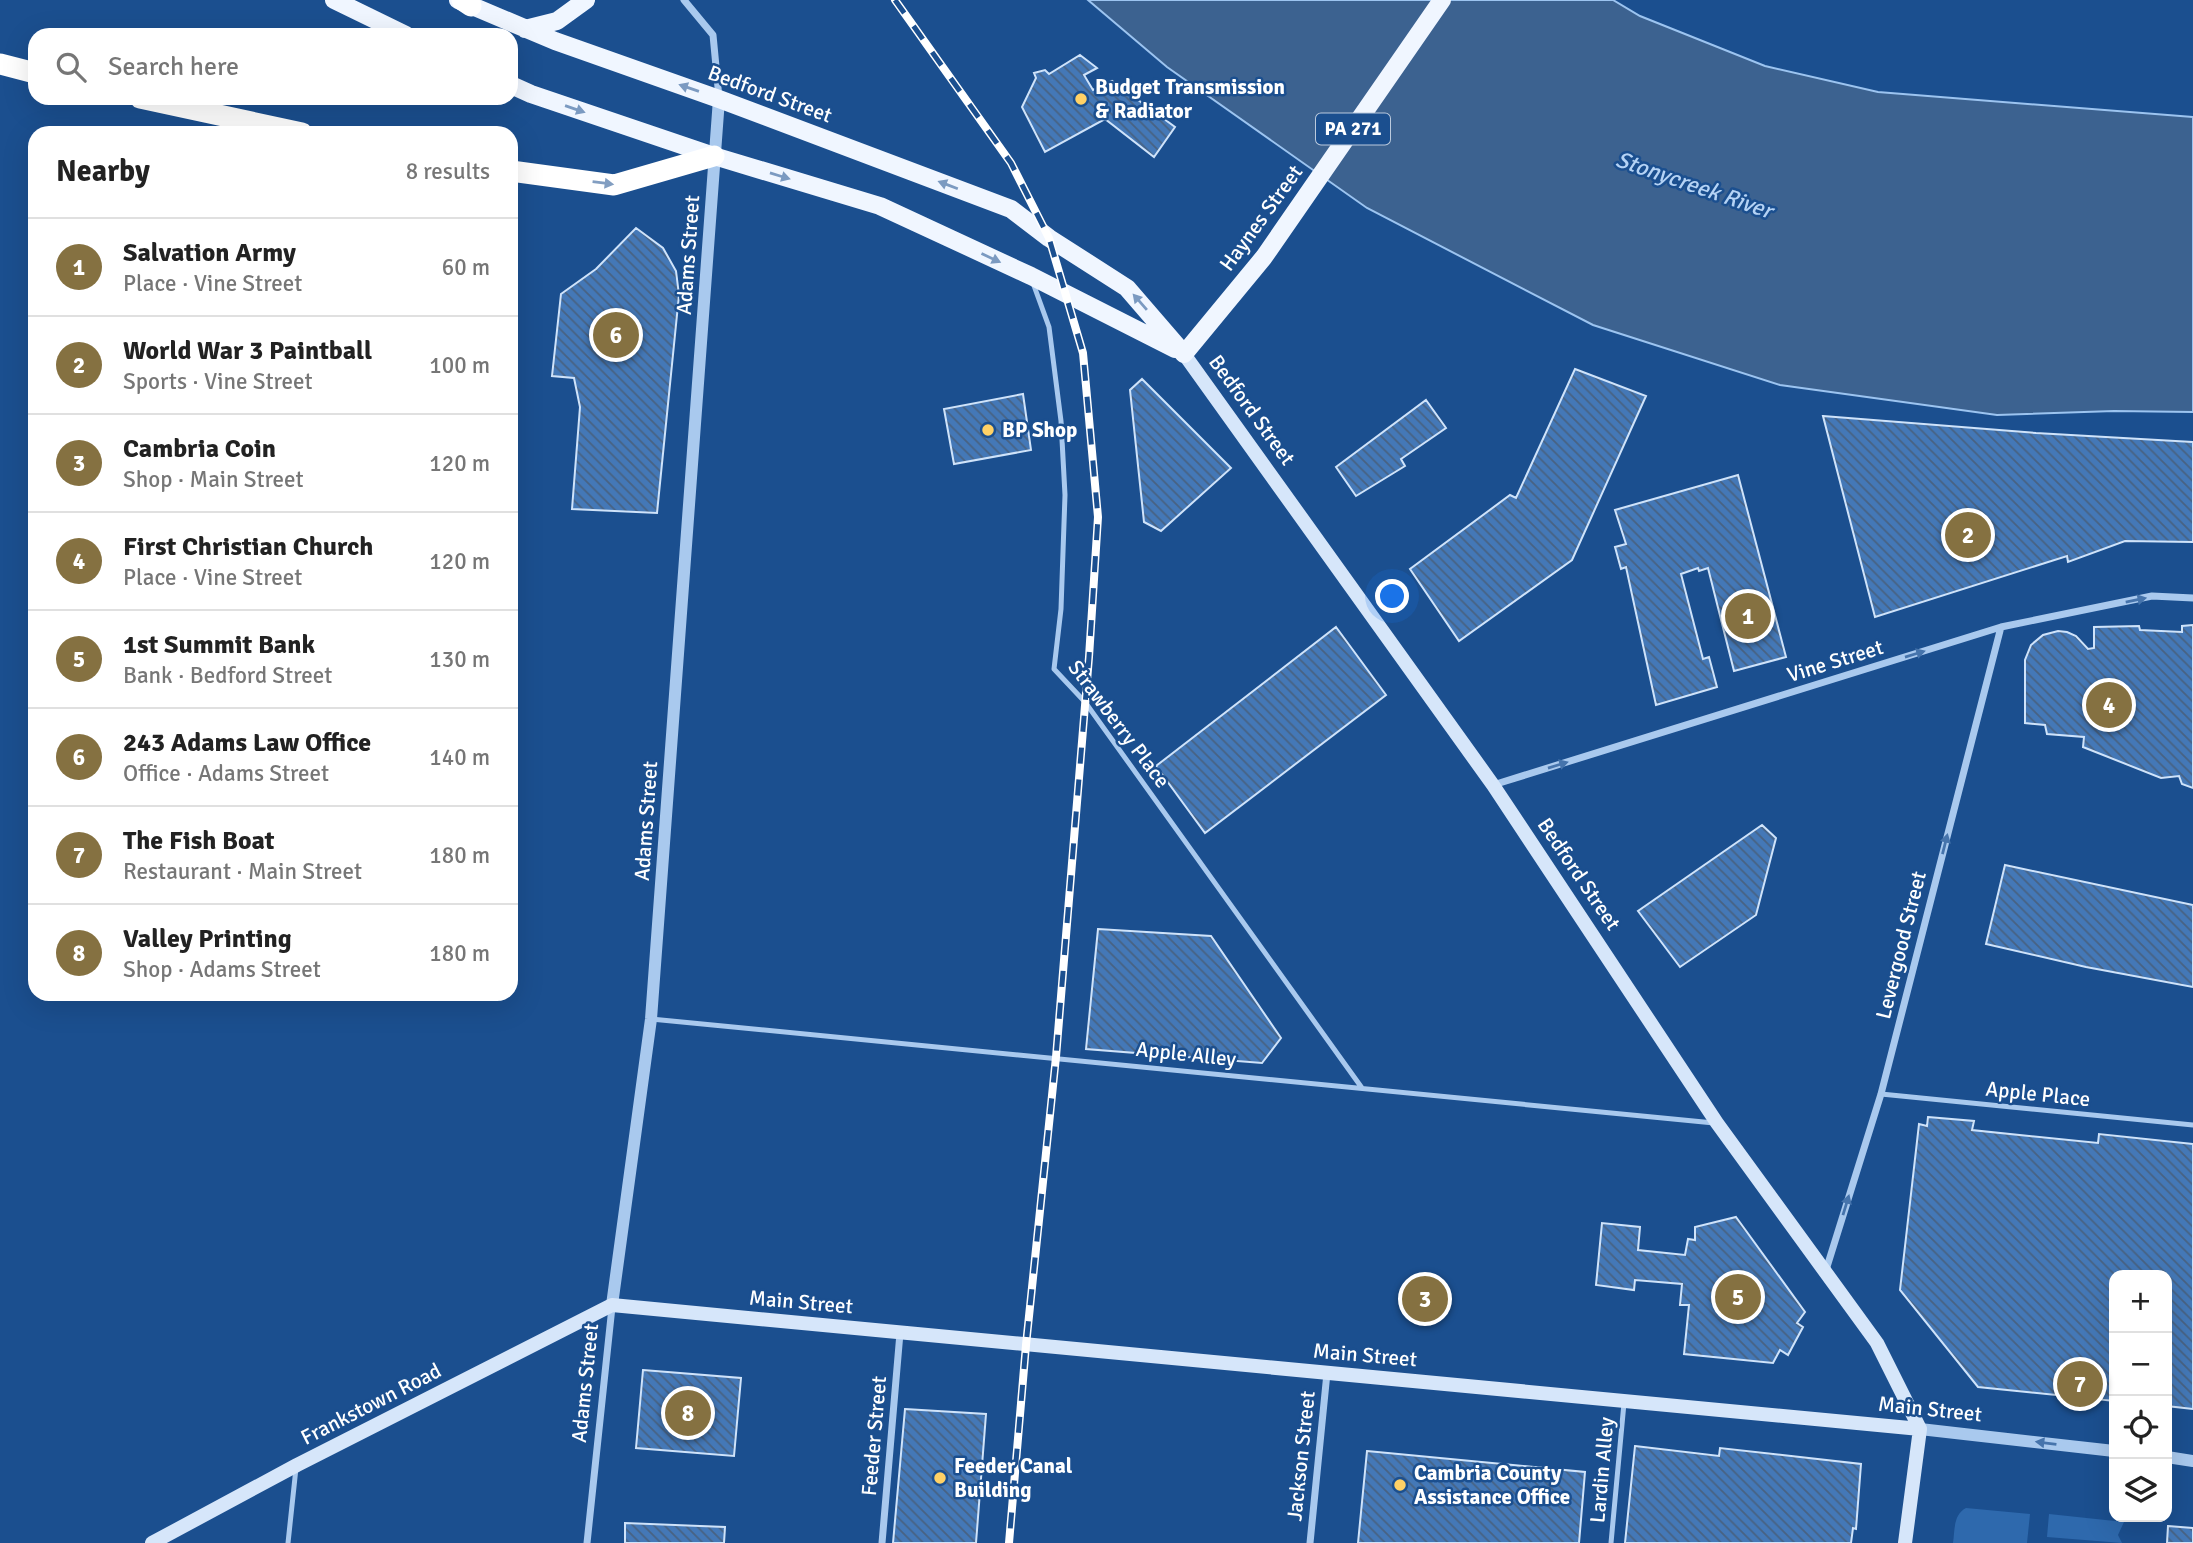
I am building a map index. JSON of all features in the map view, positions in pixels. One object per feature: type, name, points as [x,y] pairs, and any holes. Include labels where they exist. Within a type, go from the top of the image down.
[{"type":"highway","points":[[0,64],[28,71]]},
{"type":"highway","points":[[172,105],[270,126]]},
{"type":"highway","points":[[518,172],[614,185],[714,156]]},
{"type":"main road","points":[[334,0],[391,28]]},
{"type":"main road","points":[[526,29],[557,21],[586,0]]},
{"type":"main road","name":"Haynes Street","points":[[1184,354],[1264,257],[1442,0]]},
{"type":"main road","name":"Bedford Street","points":[[464,2],[555,41],[719,99],[1012,209],[1049,237],[1127,288],[1184,354],[1493,785],[1717,1123],[1877,1343],[1920,1429]]},
{"type":"main road","name":"Bedford Street","points":[[518,88],[714,156],[880,206],[1031,276],[1184,354]]},
{"type":"main road","name":"Main Street","points":[[612,1305],[1920,1429]]},
{"type":"main road","name":"Frankstown Road","points":[[152,1543],[297,1465],[612,1305]]},
{"type":"main road","points":[[1905,1543],[1920,1429]]},
{"type":"street","points":[[684,0],[713,35],[719,99]]},
{"type":"street","name":"Adams Street","points":[[587,1543],[612,1305],[651,1019],[719,99]]},
{"type":"street","name":"Vine Street","points":[[1493,785],[2001,627],[2152,596],[2193,598]]},
{"type":"street","name":"Levergood Street","points":[[1826,1270],[1881,1094],[2001,627]]},
{"type":"street","name":"Feeder Street","points":[[882,1543],[900,1333]]},
{"type":"street","name":"Jackson Street","points":[[1310,1543],[1327,1373]]},
{"type":"street","name":"Main Street","points":[[1920,1429],[2109,1450]]},
{"type":"street","points":[[2172,1458],[2193,1461]]},
{"type":"lane","name":"Strawberry Place","points":[[1031,276],[1049,327],[1061,421],[1065,495],[1061,609],[1054,669],[1086,702],[1362,1088]]},
{"type":"lane","name":"Apple Alley","points":[[651,1019],[1717,1123]]},
{"type":"lane","name":"Apple Place","points":[[1881,1094],[2193,1125]]},
{"type":"lane","name":"Lardin Alley","points":[[1611,1543],[1625,1401]]},
{"type":"lane","points":[[288,1543],[297,1465]]},
{"type":"shaded area","points":[[1966,1508],[2030,1514],[2027,1543],[1953,1543],[1957,1519]]},
{"type":"shaded area","points":[[2049,1514],[2124,1522],[2118,1535],[2122,1543],[2047,1537]]},
{"type":"water","name":"Stonycreek River","points":[[1088,0],[1613,0],[1640,16],[1765,66],[1878,92],[2193,117],[2193,412],[2114,411],[1997,415],[1780,385],[1593,325],[1367,208],[1167,67]]},
{"type":"building","name":"Budget Transmission & Radiator","points":[[1080,55],[1097,68],[1084,75],[1093,90],[1112,81],[1175,127],[1154,157],[1105,119],[1045,152],[1022,107],[1036,78],[1034,73],[1045,70],[1049,74]]},
{"type":"building","points":[[636,228],[663,248],[676,271],[679,295],[657,513],[572,509],[580,407],[574,378],[552,376],[561,294],[596,269]]},
{"type":"building","points":[[1575,369],[1646,396],[1572,560],[1459,641],[1410,569],[1510,495],[1516,498]]},
{"type":"building","points":[[1142,379],[1231,468],[1161,531],[1144,522],[1130,390]]},
{"type":"building","name":"BP Shop","points":[[1023,394],[1031,450],[954,464],[944,409]]},
{"type":"building","points":[[1426,400],[1446,428],[1401,459],[1405,466],[1356,496],[1336,467]]},
{"type":"building","points":[[1823,416],[2193,442],[2193,542],[2125,541],[2068,562],[2067,556],[1875,617]]},
{"type":"building","points":[[1738,475],[1786,657],[1734,671],[1708,568],[1699,571],[1698,568],[1681,574],[1703,659],[1709,657],[1717,687],[1656,705],[1626,567],[1621,569],[1615,547],[1626,544],[1615,510]]},
{"type":"building","points":[[2193,625],[2193,788],[2182,784],[2179,776],[2161,778],[2083,747],[2084,737],[2047,734],[2045,725],[2025,723],[2025,660],[2031,645],[2043,635],[2058,631],[2067,632],[2076,636],[2088,649],[2094,648],[2094,627],[2139,626],[2140,630],[2182,632],[2182,626]]},
{"type":"building","points":[[1336,627],[1386,695],[1205,833],[1156,766]]},
{"type":"building","points":[[1762,825],[1776,838],[1756,915],[1680,967],[1638,911]]},
{"type":"building","points":[[2005,865],[2193,905],[2193,987],[2086,967],[1986,944]]},
{"type":"building","points":[[1098,929],[1211,936],[1281,1038],[1262,1063],[1086,1049]]},
{"type":"building","points":[[1928,1117],[1974,1121],[1972,1130],[2098,1143],[2099,1134],[2193,1144],[2193,1409],[2172,1407],[2172,1270],[2109,1270],[2109,1400],[1978,1387],[1900,1290],[1919,1124],[1927,1126]]},
{"type":"building","points":[[1736,1217],[1805,1312],[1797,1323],[1803,1327],[1788,1355],[1780,1350],[1773,1363],[1684,1354],[1689,1305],[1680,1305],[1682,1284],[1635,1280],[1634,1290],[1596,1285],[1602,1223],[1640,1227],[1638,1250],[1685,1255],[1688,1239],[1695,1240],[1695,1227]]},
{"type":"building","points":[[643,1370],[741,1378],[734,1456],[636,1448]]},
{"type":"building","name":"Feeder Canal Building","points":[[905,1409],[986,1414],[976,1543],[893,1543]]},
{"type":"building","points":[[1635,1446],[1719,1456],[1720,1448],[1861,1464],[1856,1529],[1853,1528],[1851,1543],[1625,1543]]},
{"type":"building","points":[[1367,1451],[1585,1472],[1579,1543],[1358,1543]]},
{"type":"building","points":[[625,1523],[725,1527],[724,1543],[625,1543]]},
{"type":"building","points":[[2168,1526],[2193,1528],[2193,1543],[2167,1543]]},
{"type":"railway","points":[[895,0],[1011,163],[1049,238],[1083,353],[1098,517],[1056,1057],[1026,1345],[1009,1543]]},
{"type":"place","name":"Budget Transmission & Radiator","points":[[1081,99]]},
{"type":"place","name":"243 Adams Law Office","points":[[616,335]]},
{"type":"place","name":"BP Shop","points":[[988,430]]},
{"type":"place","name":"World War 3 Paintball","points":[[1968,535]]},
{"type":"place","name":"Salvation Army","points":[[1748,616]]},
{"type":"place","name":"First Christian Church","points":[[2109,705]]},
{"type":"place","name":"1st Summit Bank","points":[[1738,1297]]},
{"type":"place","name":"Cambria Coin","points":[[1425,1299]]},
{"type":"place","name":"The Fish Boat","points":[[2080,1384]]},
{"type":"place","name":"Valley Printing","points":[[688,1413]]},
{"type":"place","name":"Feeder Canal Building","points":[[940,1478]]},
{"type":"place","name":"Cambria County Assistance Office","points":[[1400,1485]]}]
